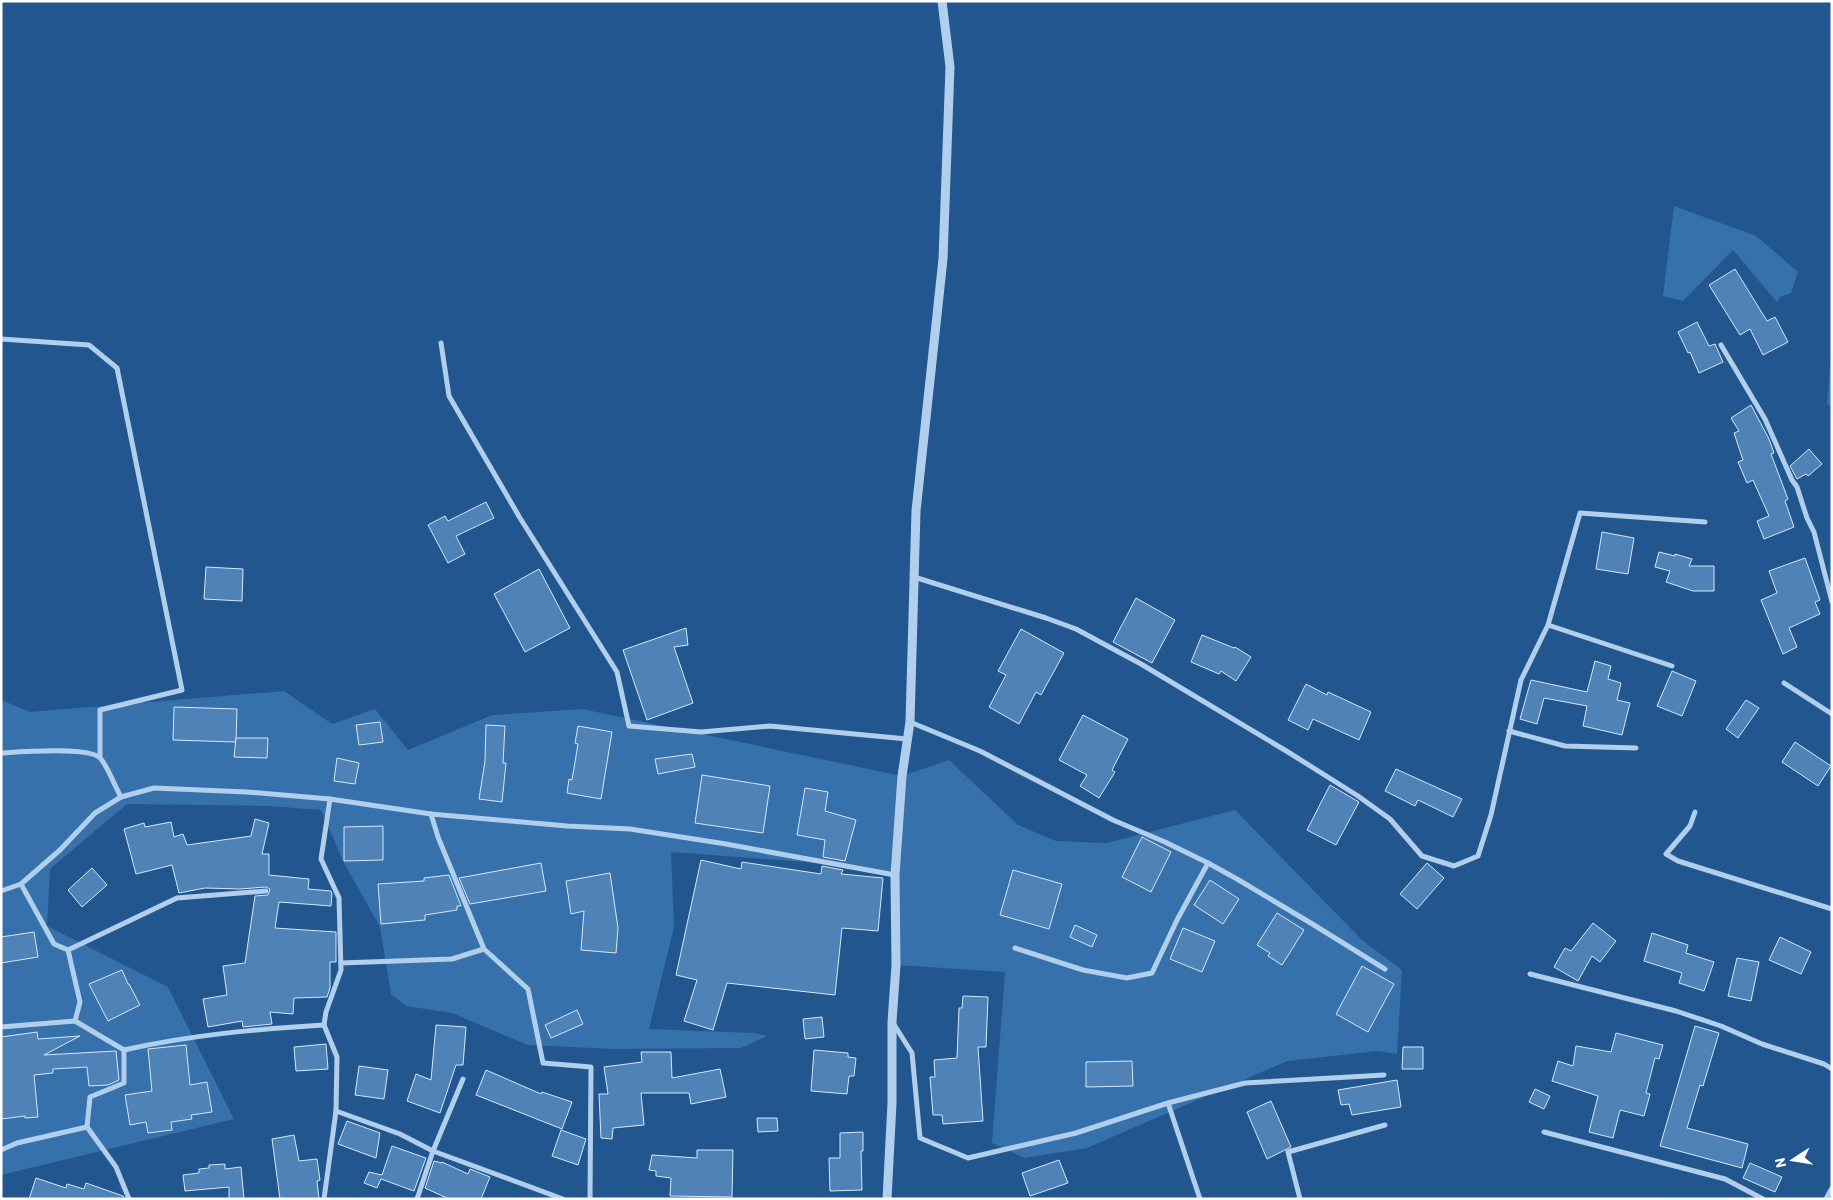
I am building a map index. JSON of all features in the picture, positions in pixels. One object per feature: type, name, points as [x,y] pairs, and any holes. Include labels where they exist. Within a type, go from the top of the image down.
[{"type":"street","points":[[887,1199],[892,1103],[892,1022],[896,965],[895,875],[902,776],[910,722],[916,510],[943,259],[950,67],[942,1]]},
{"type":"street","points":[[1,339],[89,345],[117,368],[182,690],[100,710],[100,757],[121,797]]},
{"type":"street","points":[[441,343],[449,396],[520,518],[618,672],[630,726],[701,732],[770,726],[907,739]]},
{"type":"street","points":[[1721,345],[1765,419],[1792,480],[1797,487],[1807,518],[1814,532],[1832,602]]},
{"type":"street","points":[[914,577],[1046,618],[1076,629],[1108,646],[1288,752],[1358,796],[1390,819],[1422,856],[1454,866],[1478,856],[1492,815],[1520,680],[1548,626],[1580,513],[1705,522]]},
{"type":"street","points":[[1548,626],[1672,666]]},
{"type":"street","points":[[1784,683],[1832,714]]},
{"type":"street","points":[[910,722],[980,751],[1113,820],[1165,842],[1237,879],[1385,969]]},
{"type":"street","points":[[1509,731],[1565,746],[1636,748]]},
{"type":"street","points":[[1,753],[51,750],[94,754],[100,757]]},
{"type":"street","points":[[1,891],[21,884],[60,850],[95,813],[121,797],[154,788],[247,792],[330,799],[431,814],[567,826],[630,829],[726,844],[895,875]]},
{"type":"street","points":[[324,1199],[336,1111],[337,1057],[324,1025],[326,1012],[341,970],[339,898],[321,859],[330,799]]},
{"type":"street","points":[[1695,812],[1690,826],[1666,854],[1678,861],[1832,909]]},
{"type":"street","points":[[431,814],[438,837],[484,949],[528,989],[544,1063],[591,1067],[590,1199]]},
{"type":"street","points":[[1015,948],[1083,970],[1127,978],[1152,973],[1177,920],[1208,864]]},
{"type":"street","points":[[21,884],[54,944],[68,950],[177,898],[266,891]]},
{"type":"street","points":[[341,963],[452,959],[484,949]]},
{"type":"street","points":[[68,950],[80,1002],[75,1021]]},
{"type":"street","points":[[1530,974],[1676,1011],[1721,1026],[1762,1044],[1824,1064],[1832,1069]]},
{"type":"street","points":[[1,1027],[75,1021],[124,1050],[176,1039],[260,1029],[324,1025]]},
{"type":"street","points":[[892,1022],[912,1053],[920,1138],[968,1158],[1076,1133],[1168,1103],[1245,1083],[1384,1075]]},
{"type":"street","points":[[124,1050],[124,1083],[90,1097],[87,1127],[116,1167],[129,1199]]},
{"type":"street","points":[[417,1199],[433,1151],[463,1078]]},
{"type":"street","points":[[1168,1103],[1200,1199]]},
{"type":"street","points":[[336,1111],[400,1134],[433,1151],[563,1199]]},
{"type":"street","points":[[1300,1199],[1288,1152],[1385,1125]]},
{"type":"street","points":[[1,1150],[17,1143],[87,1127]]},
{"type":"street","points":[[1544,1132],[1725,1179],[1763,1199]]},
{"type":"street","points":[[1826,1199],[1832,1188]]},
{"type":"shaded area","points":[[1674,206],[1756,236],[1798,272],[1791,293],[1780,297],[1777,302],[1733,250],[1683,301],[1663,296]]},
{"type":"shaded area","points":[[1832,344],[1832,409],[1827,403]]},
{"type":"shaded area","points":[[284,691],[332,724],[375,709],[408,750],[492,715],[582,709],[902,776],[949,760],[1018,825],[1056,841],[1107,843],[1235,810],[1363,941],[1402,970],[1397,1054],[1378,1051],[1287,1061],[1087,1148],[1025,1158],[992,1143],[1005,972],[896,965],[894,875],[844,865],[671,852],[674,927],[649,1029],[754,1033],[767,1036],[741,1048],[614,1049],[528,1045],[452,1013],[406,1006],[391,994],[380,927],[344,863],[321,810],[269,806],[127,804],[50,869],[47,926],[168,987],[234,1119],[1,1175],[1,700],[30,712]]},
{"type":"building","points":[[1735,269],[1767,321],[1775,317],[1788,342],[1763,355],[1750,329],[1740,335],[1709,285]]},
{"type":"building","points":[[1697,322],[1709,346],[1715,344],[1723,362],[1699,373],[1690,352],[1688,353],[1678,332]]},
{"type":"building","points":[[1751,405],[1769,439],[1774,453],[1771,454],[1788,499],[1785,501],[1794,527],[1764,539],[1757,521],[1769,516],[1753,480],[1747,483],[1738,462],[1743,460],[1734,433],[1739,431],[1731,418]]},
{"type":"building","points":[[1809,449],[1822,464],[1808,476],[1806,474],[1797,479],[1790,466]]},
{"type":"building","points":[[486,502],[494,518],[456,536],[465,554],[448,563],[428,525],[445,516],[448,521]]},
{"type":"building","points":[[1602,532],[1634,538],[1628,574],[1596,569]]},
{"type":"building","points":[[1659,552],[1692,559],[1689,566],[1714,566],[1714,591],[1693,591],[1666,582],[1670,571],[1655,567]]},
{"type":"building","points":[[1805,558],[1820,600],[1815,602],[1820,614],[1789,628],[1797,647],[1783,654],[1761,600],[1777,593],[1769,571]]},
{"type":"building","points":[[206,567],[243,569],[242,601],[204,599]]},
{"type":"building","points":[[539,569],[570,628],[525,652],[494,594]]},
{"type":"building","points":[[1136,598],[1175,620],[1152,663],[1113,642]]},
{"type":"building","points":[[686,628],[688,645],[674,647],[693,703],[647,720],[623,650]]},
{"type":"building","points":[[1021,629],[1064,653],[1041,695],[1036,692],[1019,724],[989,707],[1006,675],[998,671]]},
{"type":"building","points":[[1202,635],[1235,647],[1251,657],[1236,681],[1221,671],[1219,674],[1191,662]]},
{"type":"building","points":[[1595,661],[1611,666],[1608,679],[1621,683],[1617,700],[1630,703],[1622,735],[1583,726],[1587,706],[1544,698],[1537,724],[1520,719],[1531,680],[1587,692]]},
{"type":"building","points":[[1672,671],[1696,681],[1682,716],[1657,706]]},
{"type":"building","points":[[1306,684],[1327,695],[1328,692],[1371,712],[1359,740],[1313,719],[1308,730],[1288,720]]},
{"type":"building","points":[[1746,700],[1759,708],[1738,738],[1726,729]]},
{"type":"building","points":[[174,707],[237,709],[236,742],[173,740]]},
{"type":"building","points":[[1083,715],[1128,739],[1112,770],[1115,772],[1099,798],[1080,786],[1087,775],[1059,760]]},
{"type":"building","points":[[380,722],[383,742],[359,745],[356,725]]},
{"type":"building","points":[[486,725],[505,726],[503,763],[506,763],[502,802],[479,799],[485,761]]},
{"type":"building","points":[[578,726],[612,732],[601,799],[567,793],[569,779],[572,780],[578,744],[575,743]]},
{"type":"building","points":[[236,738],[268,738],[267,758],[234,757]]},
{"type":"building","points":[[1795,742],[1831,766],[1818,786],[1782,762]]},
{"type":"building","points":[[692,754],[695,767],[658,774],[655,759]]},
{"type":"building","points":[[337,758],[359,763],[355,784],[334,781]]},
{"type":"building","points":[[1396,769],[1462,799],[1453,817],[1418,800],[1415,806],[1385,791]]},
{"type":"building","points":[[702,775],[770,786],[763,833],[695,823]]},
{"type":"building","points":[[1330,785],[1359,802],[1336,845],[1307,830]]},
{"type":"building","points":[[805,788],[828,792],[825,811],[856,820],[845,861],[823,857],[825,840],[797,835]]},
{"type":"building","points":[[255,819],[269,823],[262,854],[269,854],[269,875],[309,879],[308,889],[331,891],[332,894],[331,906],[279,902],[275,928],[336,932],[336,962],[330,962],[330,988],[327,997],[294,998],[293,1014],[270,1012],[272,1024],[243,1027],[242,1021],[208,1027],[203,999],[227,995],[223,966],[245,963],[255,896],[268,895],[270,889],[266,887],[240,889],[205,888],[179,893],[172,865],[136,874],[124,829],[144,823],[145,827],[171,822],[174,837],[183,834],[187,845],[251,836]]},
{"type":"building","points":[[383,826],[383,860],[344,861],[344,827]]},
{"type":"building","points":[[1142,837],[1171,852],[1151,892],[1122,877]]},
{"type":"building","points":[[701,860],[741,869],[742,862],[821,874],[822,866],[843,870],[841,874],[883,878],[878,931],[842,928],[835,995],[727,983],[713,1030],[684,1021],[697,980],[676,975]]},
{"type":"building","points":[[541,863],[546,891],[470,904],[459,878]]},
{"type":"building","points":[[1427,863],[1444,878],[1417,909],[1400,894]]},
{"type":"building","points":[[92,868],[107,885],[82,907],[68,890]]},
{"type":"building","points":[[1013,870],[1062,884],[1049,929],[1000,915]]},
{"type":"building","points":[[610,873],[618,928],[616,953],[581,950],[584,911],[571,914],[566,881]]},
{"type":"building","points":[[449,875],[461,906],[457,906],[457,910],[425,915],[425,920],[381,924],[378,884],[424,881],[424,878]]},
{"type":"building","points":[[1210,880],[1239,899],[1223,924],[1194,905]]},
{"type":"building","points":[[1277,913],[1304,930],[1282,965],[1268,956],[1270,953],[1257,945]]},
{"type":"building","points":[[1593,923],[1616,941],[1600,962],[1592,956],[1578,981],[1554,967],[1565,948],[1571,951]]},
{"type":"building","points":[[1075,925],[1097,935],[1092,947],[1070,937]]},
{"type":"building","points":[[1183,928],[1215,941],[1202,972],[1170,959]]},
{"type":"building","points":[[34,932],[38,957],[1,963],[1,937]]},
{"type":"building","points":[[1652,933],[1688,945],[1686,953],[1714,962],[1704,991],[1679,983],[1682,973],[1644,961]]},
{"type":"building","points":[[1780,937],[1811,952],[1801,974],[1769,960]]},
{"type":"building","points":[[1737,958],[1759,962],[1751,1001],[1728,996]]},
{"type":"building","points":[[1362,966],[1394,984],[1368,1032],[1336,1014]]},
{"type":"building","points":[[122,970],[140,1005],[108,1021],[89,984]]},
{"type":"building","points":[[963,996],[988,997],[986,1047],[978,1047],[983,1121],[943,1124],[942,1115],[933,1115],[930,1077],[935,1077],[934,1060],[957,1058],[959,1008],[962,1008]]},
{"type":"building","points":[[577,1010],[583,1024],[551,1038],[545,1025]]},
{"type":"building","points":[[822,1017],[824,1037],[805,1039],[803,1019]]},
{"type":"building","points":[[436,1025],[466,1027],[463,1065],[456,1065],[440,1113],[407,1101],[416,1074],[431,1080]]},
{"type":"building","points":[[1695,1026],[1719,1033],[1703,1086],[1700,1085],[1687,1128],[1748,1144],[1742,1168],[1660,1146]]},
{"type":"building","points":[[37,1032],[38,1039],[80,1036],[44,1055],[116,1051],[119,1080],[108,1085],[89,1086],[87,1067],[53,1069],[53,1073],[34,1075],[38,1117],[25,1118],[25,1116],[1,1119],[1,1037]]},
{"type":"building","points":[[1616,1033],[1663,1045],[1659,1059],[1655,1058],[1646,1093],[1650,1094],[1644,1116],[1620,1110],[1613,1138],[1589,1132],[1598,1096],[1552,1081],[1558,1061],[1573,1066],[1576,1046],[1611,1052]]},
{"type":"building","points":[[326,1044],[328,1069],[296,1071],[294,1047]]},
{"type":"building","points":[[186,1045],[190,1085],[207,1082],[212,1112],[191,1115],[192,1119],[171,1122],[172,1130],[148,1133],[146,1122],[130,1125],[125,1095],[152,1091],[148,1049]]},
{"type":"building","points":[[1403,1047],[1423,1047],[1423,1069],[1402,1069]]},
{"type":"building","points":[[814,1050],[848,1053],[848,1057],[856,1058],[854,1076],[849,1076],[847,1094],[811,1091]]},
{"type":"building","points":[[641,1052],[671,1052],[672,1078],[720,1069],[726,1097],[691,1104],[689,1093],[641,1093],[644,1125],[613,1128],[612,1139],[601,1138],[599,1094],[608,1094],[604,1067],[642,1062]]},
{"type":"building","points":[[1132,1061],[1133,1086],[1086,1087],[1086,1062]]},
{"type":"building","points":[[359,1066],[388,1070],[384,1099],[355,1095]]},
{"type":"building","points":[[486,1070],[541,1094],[542,1092],[572,1102],[562,1129],[476,1095]]},
{"type":"building","points":[[1397,1080],[1401,1107],[1352,1115],[1349,1104],[1341,1105],[1338,1090]]},
{"type":"building","points":[[1535,1089],[1550,1096],[1544,1109],[1529,1102]]},
{"type":"building","points":[[1271,1101],[1291,1147],[1267,1159],[1247,1112]]},
{"type":"building","points":[[757,1118],[777,1118],[778,1131],[758,1132]]},
{"type":"building","points":[[347,1121],[380,1133],[376,1158],[338,1144]]},
{"type":"building","points":[[561,1130],[586,1139],[578,1165],[552,1156]]},
{"type":"building","points":[[863,1132],[863,1151],[861,1151],[862,1190],[830,1191],[829,1158],[840,1158],[840,1133]]},
{"type":"building","points":[[294,1135],[299,1161],[317,1159],[320,1180],[317,1181],[319,1199],[280,1199],[272,1139]]},
{"type":"building","points":[[392,1146],[426,1158],[414,1191],[381,1179],[377,1188],[364,1183],[369,1172],[382,1175]]},
{"type":"building","points":[[697,1150],[733,1150],[732,1197],[670,1196],[671,1178],[656,1176],[656,1171],[649,1170],[652,1155],[697,1158]]},
{"type":"building","points":[[1059,1160],[1068,1183],[1030,1196],[1022,1173]]},
{"type":"building","points":[[434,1161],[442,1162],[468,1174],[470,1169],[490,1177],[481,1199],[449,1199],[425,1188]]},
{"type":"building","points":[[1750,1163],[1782,1177],[1775,1192],[1743,1178]]},
{"type":"building","points":[[225,1164],[225,1169],[241,1167],[244,1199],[229,1199],[229,1187],[185,1191],[183,1175],[199,1173],[199,1169],[209,1168],[209,1165]]},
{"type":"building","points":[[36,1178],[66,1188],[67,1184],[84,1189],[86,1183],[123,1196],[124,1199],[29,1199]]}]
